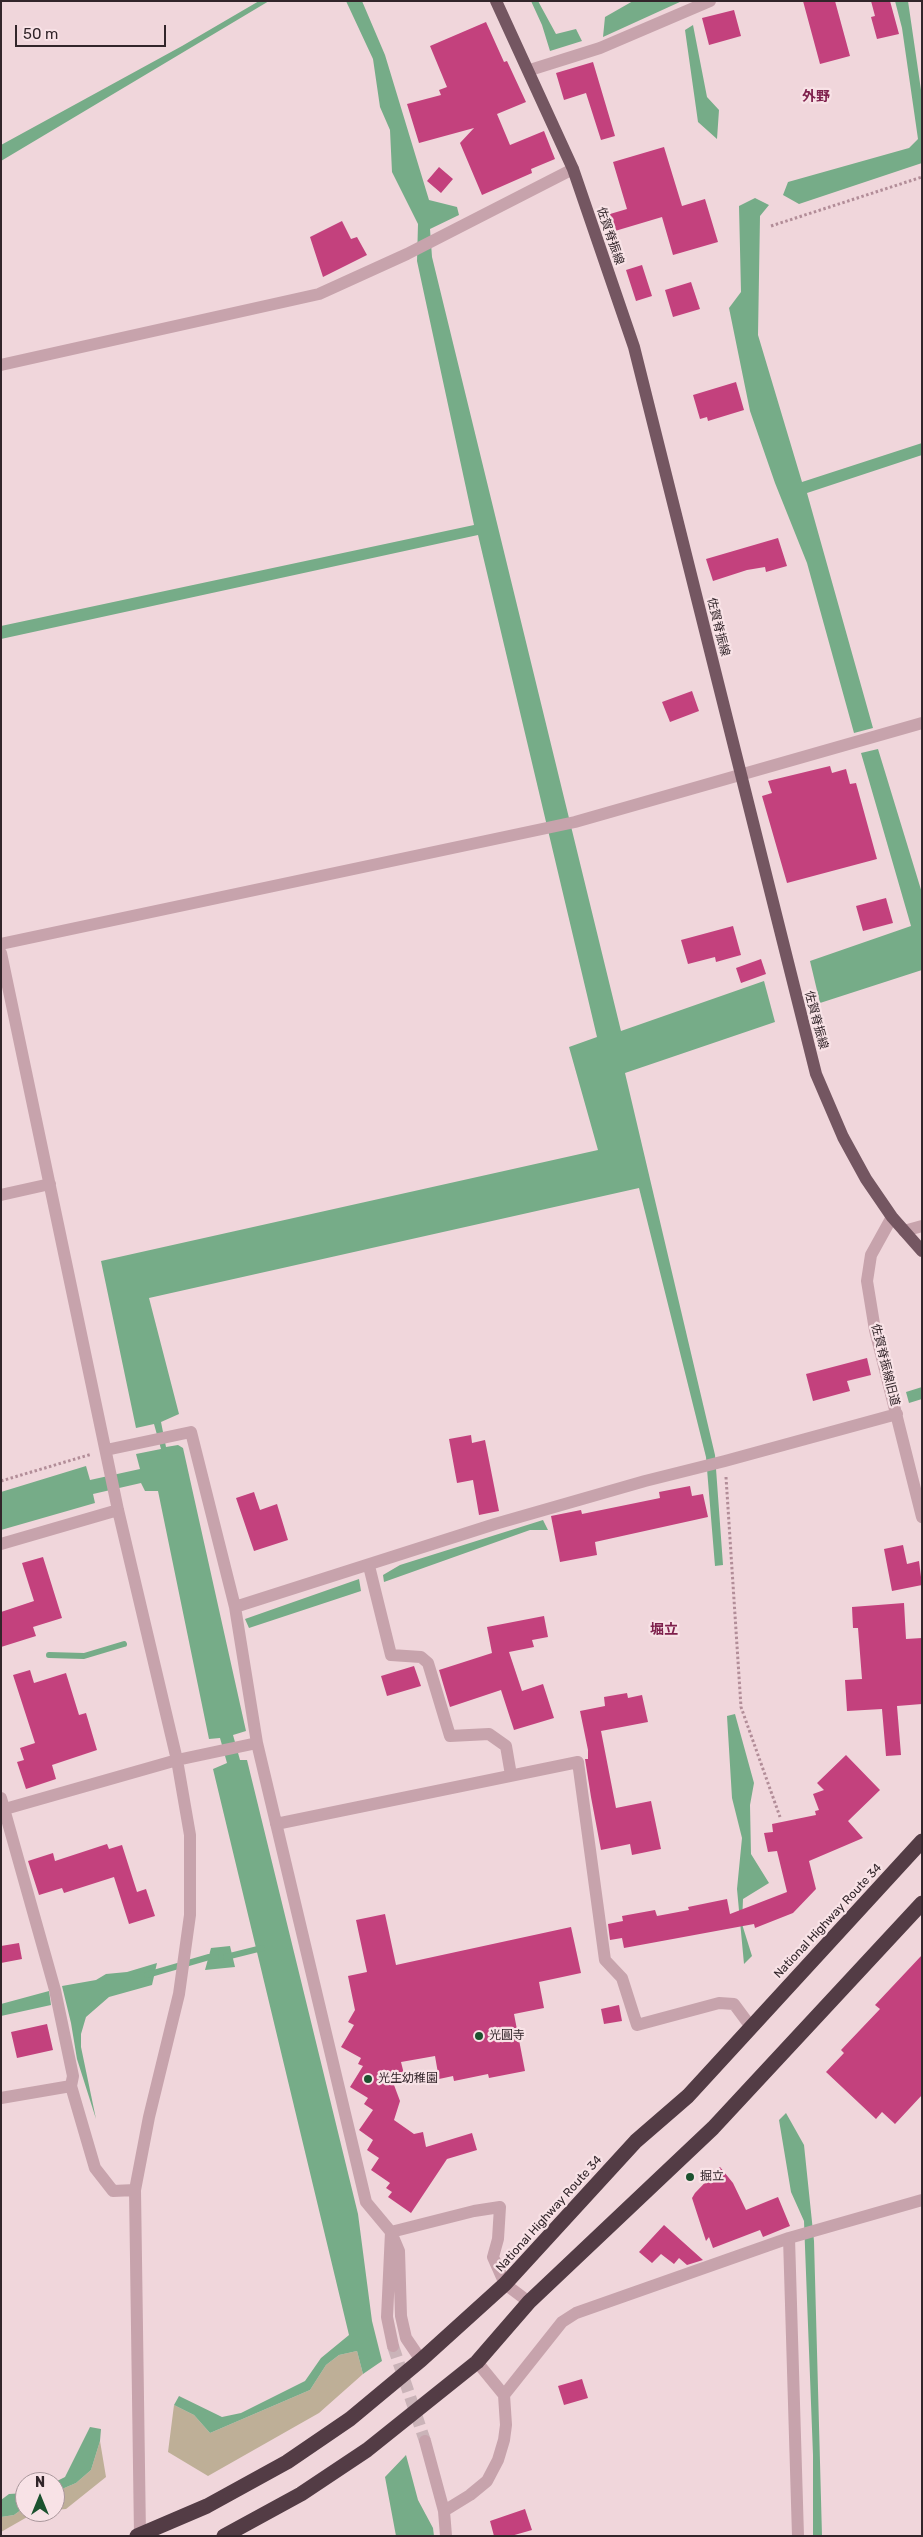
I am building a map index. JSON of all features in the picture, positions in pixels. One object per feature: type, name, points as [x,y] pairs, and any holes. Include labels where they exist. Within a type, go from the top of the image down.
[{"type":"highway","name":"National Highway Route 34","points":[[139,2535],[207,2506],[287,2462],[350,2419],[421,2360],[505,2284],[636,2141],[688,2096],[922,1841]]},
{"type":"highway","points":[[224,2536],[301,2494],[366,2450],[477,2362],[529,2302],[713,2128],[922,1903]]},
{"type":"main road","name":"佐賀脊振線","points":[[496,1],[530,70],[573,169],[634,347],[816,1074],[843,1137],[866,1179],[892,1217],[922,1251]]},
{"type":"street","points":[[530,70],[600,48],[710,1]]},
{"type":"street","points":[[1,365],[318,294],[407,254],[573,169]]},
{"type":"street","points":[[1,944],[542,830],[855,744],[922,723]]},
{"type":"street","points":[[1,953],[118,1510],[178,1760],[190,1835],[190,1915],[181,1976],[135,2190],[139,2535]]},
{"type":"street","points":[[1,1195],[50,1184]]},
{"type":"street","name":"佐賀脊振線旧道","points":[[892,1217],[870,1255],[867,1281],[875,1330],[922,1517]]},
{"type":"street","points":[[904,1231],[922,1226]]},
{"type":"street","points":[[235,1607],[369,1566],[495,1524],[645,1481],[701,1468],[897,1414]]},
{"type":"street","points":[[106,1450],[191,1432],[235,1607],[257,1743],[366,2202],[391,2232],[399,2251],[401,2316],[406,2338],[421,2360]]},
{"type":"street","points":[[1,1544],[118,1510]]},
{"type":"street","points":[[369,1566],[391,1655],[420,1657],[428,1663],[450,1736],[489,1734],[506,1746],[511,1775]]},
{"type":"street","points":[[135,2190],[113,2191],[95,2168],[71,2086],[73,2076],[56,1996],[3,1803],[203,1754],[257,1743]]},
{"type":"street","points":[[276,1824],[578,1762],[605,1960],[622,1978],[637,2025],[719,2003],[734,2004],[751,2027]]},
{"type":"street","points":[[1,2098],[71,2086]]},
{"type":"street","points":[[504,2395],[562,2322],[576,2313],[794,2237],[922,2200]]},
{"type":"street","points":[[391,2232],[474,2211],[500,2208],[498,2239],[493,2257],[505,2284],[529,2302]]},
{"type":"street","points":[[391,2232],[388,2317],[392,2346]]},
{"type":"street","points":[[794,2237],[798,2536]]},
{"type":"street","points":[[444,2511],[487,2481],[498,2460],[506,2424],[504,2395],[477,2362]]},
{"type":"street","points":[[425,2441],[444,2511],[446,2536]]},
{"type":"path","points":[[771,226],[922,177]]},
{"type":"path","points":[[1,1481],[106,1450]]},
{"type":"path","points":[[725,1461],[741,1707],[780,1817]]},
{"type":"shaded area","points":[[259,1],[269,1],[1,161],[1,145],[182,46]]},
{"type":"shaded area","points":[[346,1],[362,1],[385,55],[429,200],[457,207],[459,215],[430,229],[432,257],[621,1031],[764,981],[775,1022],[625,1073],[715,1455],[723,1565],[715,1566],[706,1457],[639,1188],[149,1298],[179,1414],[161,1422],[166,1447],[178,1445],[183,1448],[246,1731],[233,1735],[240,1760],[247,1760],[358,2214],[372,2321],[382,2361],[363,2374],[357,2351],[339,2355],[326,2365],[310,2390],[210,2433],[194,2415],[174,2405],[179,2396],[222,2417],[241,2413],[305,2381],[321,2358],[349,2335],[213,1769],[227,1763],[220,1738],[209,1739],[158,1491],[145,1491],[141,1483],[93,1494],[95,1503],[1,1530],[1,1492],[86,1466],[90,1480],[140,1469],[136,1454],[161,1449],[154,1424],[136,1428],[101,1261],[598,1150],[569,1047],[597,1037],[478,535],[1,639],[1,626],[474,525],[417,261],[418,224],[392,172],[390,130],[380,107],[373,59]]},
{"type":"shaded area","points":[[531,1],[538,1],[556,34],[576,29],[582,41],[550,51],[542,25]]},
{"type":"shaded area","points":[[633,1],[682,1],[603,37],[605,17]]},
{"type":"shaded area","points":[[895,1],[908,1],[922,97],[922,163],[799,204],[783,195],[788,182],[909,148],[918,139],[902,28]]},
{"type":"shaded area","points":[[693,25],[707,97],[719,110],[717,139],[698,122],[685,30]]},
{"type":"shaded area","points":[[755,198],[769,205],[760,216],[758,335],[802,482],[922,443],[922,455],[807,493],[873,728],[854,733],[807,563],[775,483],[750,411],[729,308],[741,292],[739,206]]},
{"type":"shaded area","points":[[878,749],[922,893],[922,970],[820,1003],[810,961],[911,926],[861,753]]},
{"type":"shaded area","points":[[922,1387],[922,1399],[909,1403],[906,1392]]},
{"type":"shaded area","points":[[543,1520],[548,1530],[530,1530],[384,1582],[383,1575],[400,1565]]},
{"type":"shaded area","points":[[359,1579],[361,1591],[249,1628],[245,1619]]},
{"type":"shaded area","points":[[735,1714],[754,1783],[750,1805],[751,1854],[769,1883],[743,1899],[742,1924],[752,1956],[744,1964],[737,1889],[742,1838],[732,1798],[727,1716]]},
{"type":"shaded area","points":[[230,1946],[235,1967],[205,1970],[211,1948]]},
{"type":"shaded area","points":[[157,1963],[152,1985],[109,1997],[86,2017],[81,2034],[81,2047],[96,2119],[77,2059],[62,1986],[96,1980],[106,1974],[127,1972]]},
{"type":"shaded area","points":[[49,1991],[51,2005],[1,2016],[1,2004]]},
{"type":"shaded area","points":[[786,2113],[804,2145],[814,2241],[822,2536],[813,2536],[813,2455],[804,2221],[791,2192],[779,2120]]},
{"type":"shaded area","points":[[357,2351],[363,2374],[319,2413],[208,2476],[168,2452],[174,2405],[194,2415],[210,2433],[310,2390],[326,2365],[339,2355]]},
{"type":"shaded area","points":[[90,2427],[101,2429],[100,2441],[91,2470],[76,2483],[65,2488],[65,2477]]},
{"type":"shaded area","points":[[100,2441],[106,2477],[65,2509],[65,2488],[76,2483],[91,2470]]},
{"type":"shaded area","points":[[406,2455],[418,2500],[433,2528],[434,2536],[396,2536],[385,2477]]},
{"type":"shaded area","points":[[9,2494],[15,2494],[15,2514],[1,2517],[1,2500]]},
{"type":"shaded area","points":[[14,2515],[15,2522],[18,2522],[1,2532],[1,2517]]},
{"type":"building","points":[[803,1],[835,1],[850,56],[820,64]]},
{"type":"building","points":[[871,1],[890,1],[899,34],[877,39],[871,17],[875,16]]},
{"type":"building","points":[[734,10],[741,36],[709,45],[702,18]]},
{"type":"building","points":[[486,22],[504,62],[507,61],[526,102],[497,114],[510,145],[544,131],[555,159],[531,169],[532,173],[482,195],[460,143],[474,128],[419,143],[407,104],[441,95],[439,90],[447,87],[430,46]]},
{"type":"building","points":[[593,62],[615,136],[601,140],[586,93],[564,100],[556,73]]},
{"type":"building","points":[[664,147],[682,206],[705,199],[718,242],[673,255],[662,217],[615,231],[610,214],[627,209],[613,162]]},
{"type":"building","points":[[439,167],[453,179],[441,193],[427,181]]},
{"type":"building","points":[[342,221],[351,239],[357,237],[367,255],[323,277],[310,237]]},
{"type":"building","points":[[642,265],[652,296],[636,301],[626,270]]},
{"type":"building","points":[[691,282],[700,309],[673,317],[665,290]]},
{"type":"building","points":[[736,382],[744,410],[708,421],[707,417],[700,419],[693,395]]},
{"type":"building","points":[[778,538],[787,566],[766,572],[765,567],[747,570],[713,581],[706,559]]},
{"type":"building","points":[[692,691],[699,711],[670,722],[662,702]]},
{"type":"building","points":[[830,766],[832,773],[846,769],[850,784],[856,783],[877,859],[787,883],[762,796],[772,793],[768,781]]},
{"type":"building","points":[[886,898],[893,923],[863,931],[856,906]]},
{"type":"building","points":[[733,926],[741,955],[716,962],[715,957],[688,964],[681,940]]},
{"type":"building","points":[[761,959],[766,974],[741,983],[736,968]]},
{"type":"building","points":[[867,1358],[871,1375],[847,1381],[850,1391],[813,1401],[806,1374]]},
{"type":"building","points":[[471,1435],[472,1443],[485,1440],[499,1511],[479,1515],[473,1480],[457,1483],[449,1439]]},
{"type":"building","points":[[690,1486],[692,1496],[703,1494],[708,1517],[595,1542],[597,1555],[560,1562],[551,1516],[581,1510],[582,1514],[660,1498],[659,1492]]},
{"type":"building","points":[[254,1492],[260,1510],[277,1504],[288,1540],[254,1551],[236,1498]]},
{"type":"building","points":[[903,1545],[907,1564],[919,1561],[922,1585],[892,1591],[884,1549]]},
{"type":"building","points":[[43,1557],[62,1618],[33,1627],[36,1636],[1,1647],[1,1612],[34,1601],[22,1563]]},
{"type":"building","points":[[904,1603],[906,1639],[922,1638],[922,1704],[897,1706],[901,1755],[886,1756],[882,1709],[847,1711],[845,1680],[862,1679],[858,1628],[853,1628],[852,1607]]},
{"type":"building","points":[[544,1616],[548,1637],[532,1640],[534,1647],[509,1652],[522,1691],[543,1684],[554,1718],[514,1730],[501,1690],[450,1707],[439,1670],[492,1653],[487,1627]]},
{"type":"building","points":[[414,1666],[421,1686],[387,1696],[381,1676]]},
{"type":"building","points":[[30,1670],[34,1683],[66,1673],[79,1715],[86,1713],[97,1750],[52,1765],[56,1779],[26,1789],[17,1762],[24,1760],[20,1748],[35,1743],[13,1675]]},
{"type":"building","points":[[627,1693],[628,1698],[642,1695],[648,1722],[601,1731],[616,1808],[651,1801],[661,1849],[632,1855],[630,1844],[601,1850],[585,1759],[588,1759],[588,1750],[580,1711],[605,1706],[604,1697]]},
{"type":"building","points":[[846,1755],[880,1790],[848,1821],[863,1838],[809,1861],[816,1889],[793,1913],[755,1928],[754,1924],[624,1948],[622,1938],[610,1940],[608,1924],[623,1921],[622,1916],[655,1910],[657,1916],[689,1910],[688,1907],[727,1899],[730,1914],[787,1892],[777,1851],[768,1852],[764,1833],[773,1832],[772,1824],[816,1815],[815,1811],[819,1810],[813,1794],[824,1790],[817,1783]]},
{"type":"building","points":[[107,1844],[109,1849],[122,1845],[137,1892],[146,1889],[155,1916],[129,1924],[114,1877],[64,1893],[62,1888],[39,1895],[28,1861],[53,1853],[55,1861]]},
{"type":"building","points":[[385,1914],[396,1965],[571,1927],[581,1973],[539,1982],[544,2008],[514,2014],[525,2071],[489,2078],[488,2074],[454,2081],[453,2076],[439,2079],[435,2056],[401,2062],[406,2082],[394,2085],[400,2101],[394,2120],[414,2134],[423,2132],[426,2147],[472,2133],[477,2150],[447,2159],[411,2213],[388,2197],[392,2192],[386,2188],[390,2183],[371,2170],[379,2158],[367,2150],[373,2140],[359,2130],[373,2110],[364,2104],[368,2098],[350,2087],[363,2066],[358,2064],[361,2058],[341,2047],[354,2025],[348,2022],[355,2010],[348,1976],[367,1972],[356,1920]]},
{"type":"building","points":[[19,1943],[22,1959],[1,1963],[1,1946]]},
{"type":"building","points":[[922,1955],[922,2095],[895,2124],[882,2112],[876,2119],[826,2072],[844,2053],[841,2050],[880,2009],[875,2005]]},
{"type":"building","points":[[619,2005],[622,2021],[604,2024],[601,2009]]},
{"type":"building","points":[[47,2024],[53,2050],[17,2058],[11,2032]]},
{"type":"building","points":[[720,2167],[733,2183],[746,2210],[778,2197],[790,2226],[763,2237],[760,2230],[713,2248],[709,2237],[706,2241],[692,2198]]},
{"type":"building","points":[[664,2225],[703,2260],[687,2265],[679,2258],[674,2264],[661,2254],[652,2263],[639,2252]]},
{"type":"building","points":[[582,2379],[588,2398],[564,2405],[558,2386]]},
{"type":"building","points":[[525,2509],[532,2530],[511,2536],[494,2536],[490,2521]]},
{"type":"waterway","points":[[49,1655],[84,1656],[124,1644]]},
{"type":"waterway","points":[[226,1957],[262,1948]]},
{"type":"waterway","points":[[147,1975],[209,1957],[216,1957]]},
{"type":"tunnel","points":[[393,2346],[425,2441]]},
{"type":"place","name":"光圓寺","points":[[479,2036]]},
{"type":"place","name":"光生幼稚園","points":[[368,2079]]},
{"type":"place","name":"掘立","points":[[690,2177]]},
{"type":"district","name":"外野","points":[[816,97]]},
{"type":"district","name":"堀立","points":[[664,1630]]}]
